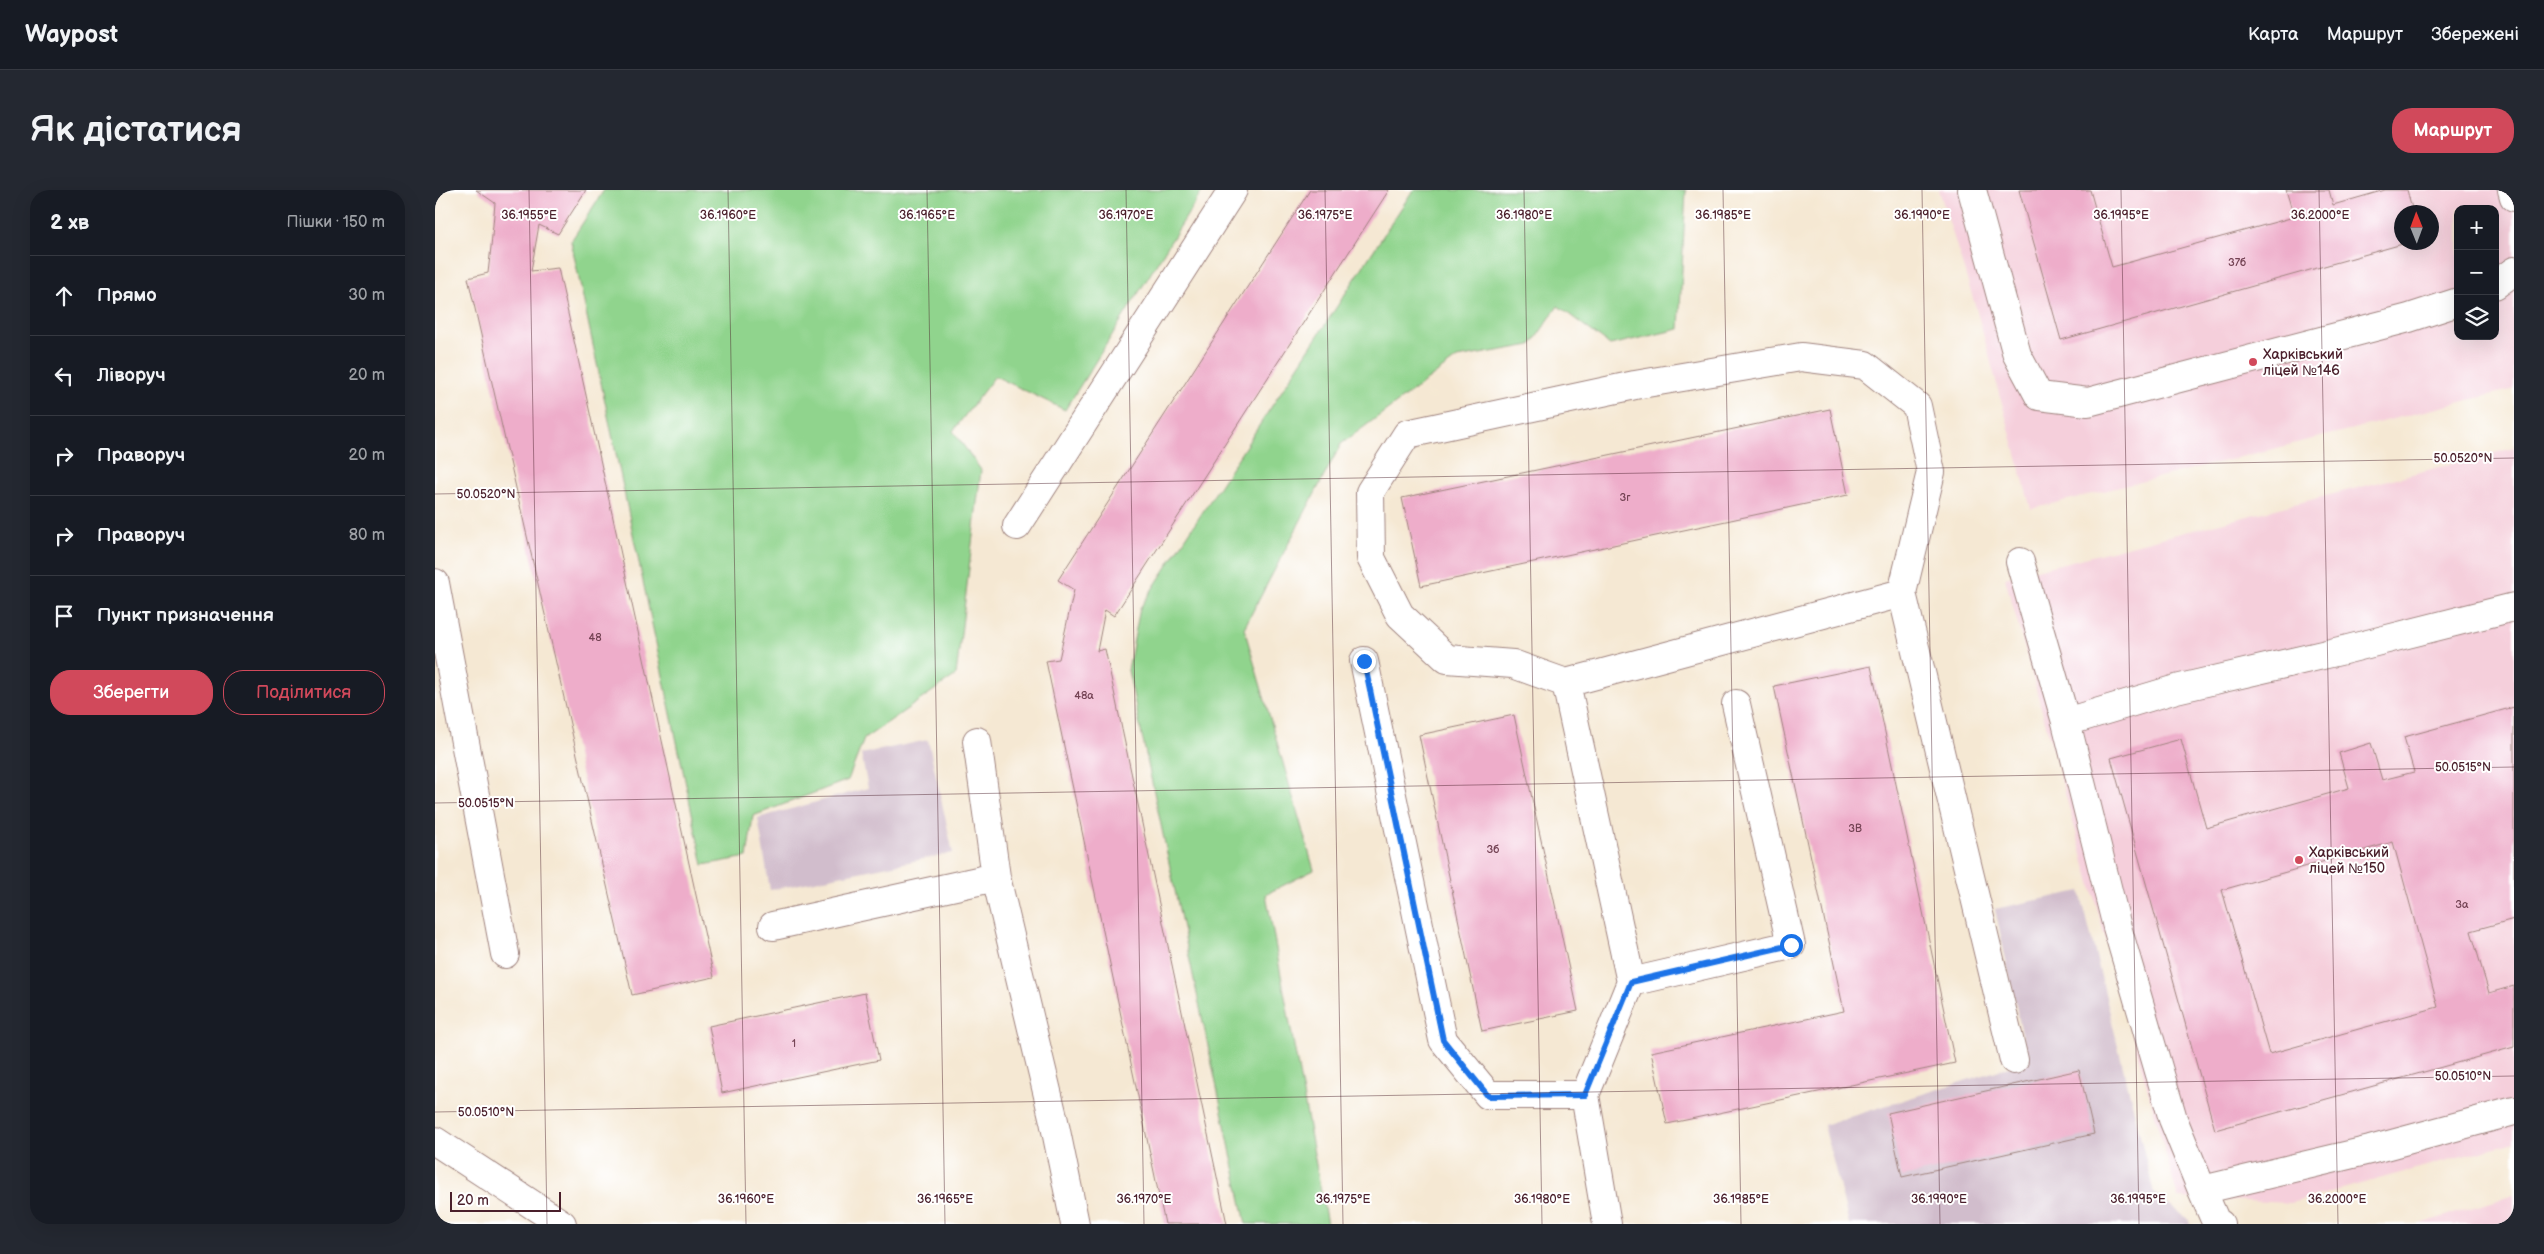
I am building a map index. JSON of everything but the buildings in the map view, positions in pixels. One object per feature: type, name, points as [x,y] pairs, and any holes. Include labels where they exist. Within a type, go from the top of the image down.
[{"type":"street","points":[[1017,526],[1233,190]]},
{"type":"street","points":[[1973,190],[2017,355],[2039,396],[2088,402],[2409,318],[2454,303]]},
{"type":"street","points":[[2512,190],[2514,197]]},
{"type":"street","points":[[2499,282],[2514,272]]},
{"type":"street","points":[[1902,593],[1566,683],[1513,664],[1447,659],[1400,615],[1371,558],[1370,492],[1407,434],[1635,385],[1801,357],[1865,365],[1917,406],[1931,472],[1902,593],[2014,1060]]},
{"type":"street","points":[[2021,562],[2066,722],[2119,936],[2173,1119],[2216,1222],[2220,1224]]},
{"type":"street","points":[[435,583],[505,954]]},
{"type":"street","points":[[2066,722],[2176,689],[2344,650],[2514,607]]},
{"type":"street","points":[[1364,661],[1443,1040],[1488,1096],[1585,1095]]},
{"type":"street","points":[[1566,683],[1631,982],[1585,1095],[1607,1224]]},
{"type":"street","points":[[1631,982],[1791,945],[1736,704]]},
{"type":"street","points":[[977,741],[996,877],[1054,1121],[1075,1224]]},
{"type":"street","points":[[773,926],[996,877]]},
{"type":"street","points":[[2202,1190],[2370,1150],[2514,1111]]},
{"type":"street","points":[[435,1141],[562,1224]]},
{"type":"shaded area","name":"Харківський ліцей №146","points":[[1939,190],[2514,190],[2514,389],[2031,509],[1976,308]]},
{"type":"shaded area","name":"Харківський ліцей №150","points":[[2514,448],[2514,1142],[2291,1203],[2178,1198],[2005,578]]},
{"type":"shaded area","points":[[928,740],[953,853],[770,890],[758,818],[868,788],[861,754]]},
{"type":"shaded area","points":[[2080,891],[2154,1193],[2189,1220],[2190,1224],[1849,1224],[1824,1125],[2028,1061],[1995,909]]},
{"type":"shaded area","points":[[2514,1195],[2514,1224],[2420,1224]]},
{"type":"green space","points":[[604,190],[1203,190],[1065,410],[995,376],[953,431],[981,470],[956,675],[864,739],[848,780],[753,816],[747,857],[703,865],[571,241]]},
{"type":"green space","points":[[1413,190],[1686,190],[1679,329],[1610,345],[1558,306],[1531,345],[1457,358],[1341,444],[1244,628],[1314,870],[1266,894],[1327,1224],[1246,1224],[1128,670],[1140,608]]},
{"type":"place","name":"Харківський ліцей №146","points":[[2253,362]]},
{"type":"place","name":"Харківський ліцей №150","points":[[2299,860]]},
{"type":"route","points":[[1364,661],[1443,1040],[1488,1096],[1585,1095],[1631,982],[1791,945]]}]
